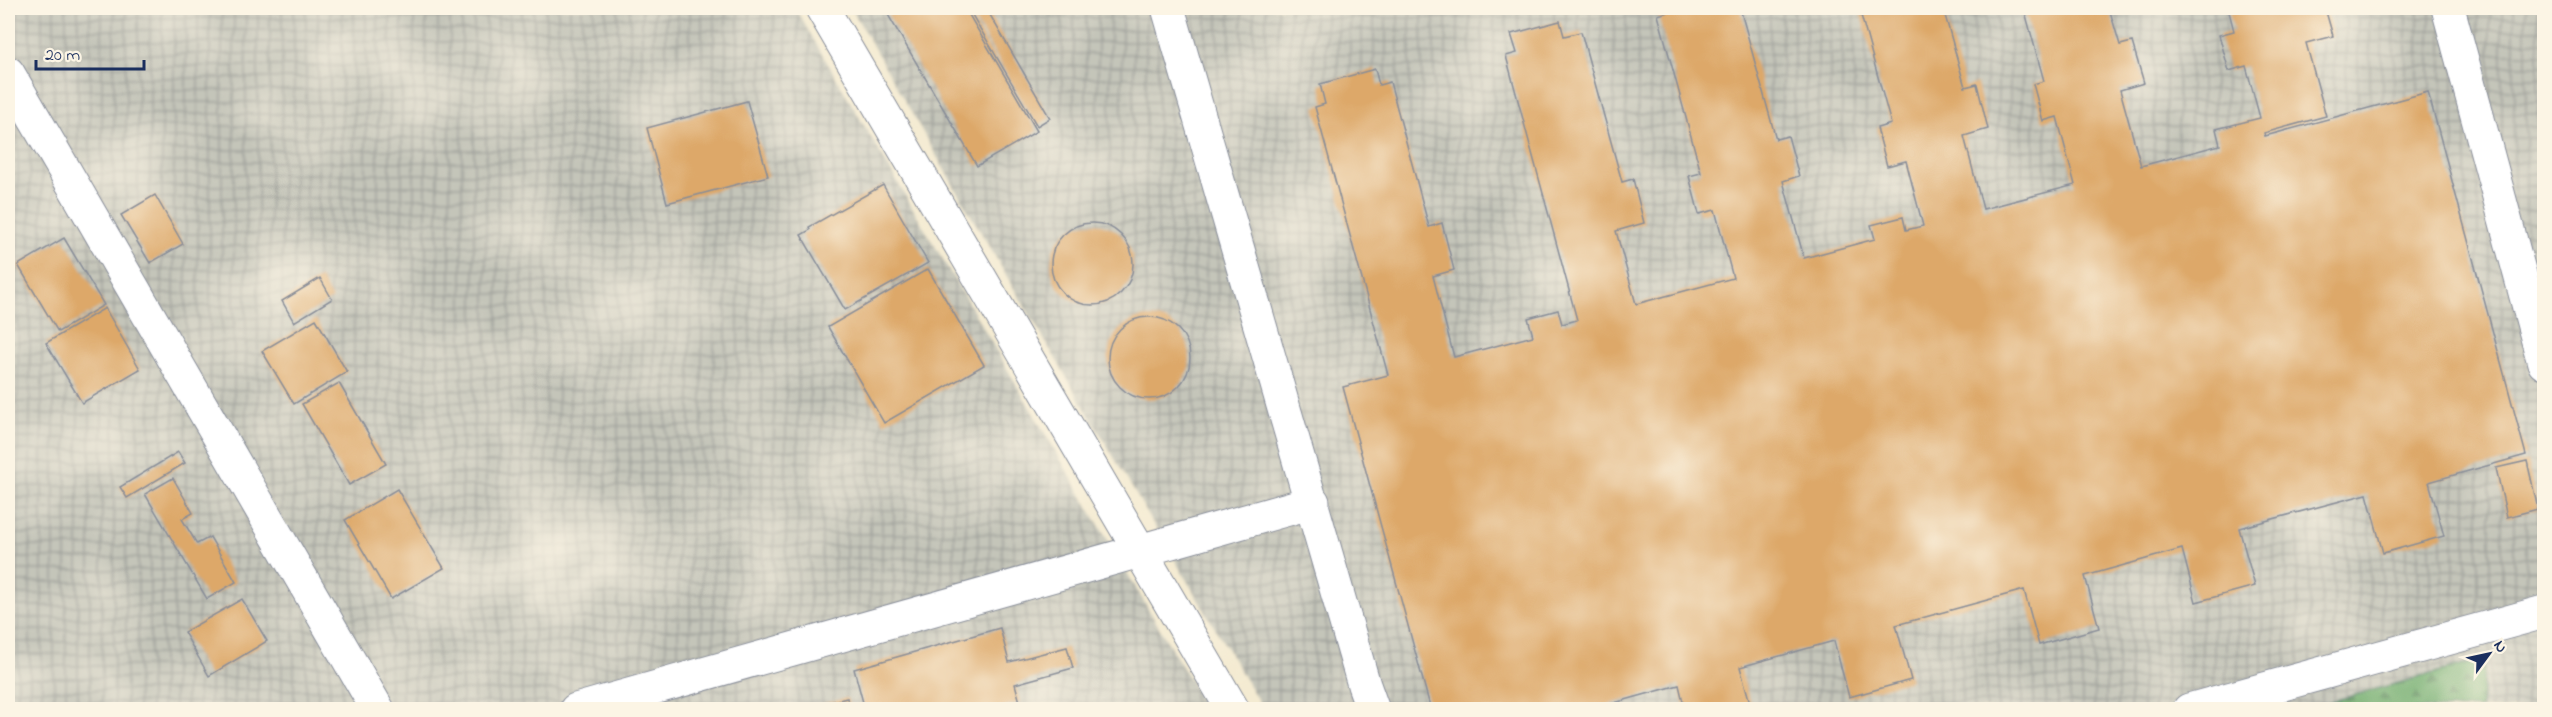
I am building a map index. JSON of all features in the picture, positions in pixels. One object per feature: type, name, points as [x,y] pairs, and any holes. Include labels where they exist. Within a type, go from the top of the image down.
[{"type":"street","points":[[822,8],[1233,710]]},
{"type":"street","points":[[1168,8],[1373,710]]},
{"type":"street","points":[[2448,8],[2544,363]]},
{"type":"street","points":[[8,73],[378,710]]},
{"type":"street","points":[[576,710],[1313,502]]},
{"type":"street","points":[[2189,710],[2544,612]]},
{"type":"shaded area","points":[[8,8],[795,8],[1207,709],[8,709]]},
{"type":"shaded area","points":[[851,8],[2544,8],[2544,709],[1263,709]]},
{"type":"green space","points":[[2485,659],[2481,709],[2304,709]]},
{"type":"building","points":[[884,8],[965,8],[1037,131],[977,166]]},
{"type":"building","points":[[968,8],[986,8],[1050,118],[1037,126]]},
{"type":"building","points":[[1667,8],[1740,8],[1776,139],[1788,136],[1799,176],[1783,181],[1804,258],[1875,239],[1871,225],[1903,217],[1906,230],[1923,226],[1906,161],[1887,166],[1877,128],[1891,124],[1859,8],[1943,8],[1965,87],[1977,84],[1988,129],[1964,136],[1983,209],[2075,185],[2057,117],[2043,121],[2033,84],[2044,81],[2024,8],[2109,8],[2120,45],[2132,42],[2144,83],[2120,90],[2141,166],[2220,145],[2216,129],[2260,118],[2246,66],[2229,71],[2219,35],[2234,31],[2228,8],[2325,8],[2333,36],[2306,43],[2326,116],[2264,133],[2265,136],[2428,92],[2526,455],[2429,482],[2444,536],[2383,553],[2367,494],[2239,528],[2255,586],[2196,602],[2182,549],[2085,576],[2099,628],[2039,645],[2024,590],[1896,625],[1911,680],[1849,697],[1834,641],[1740,667],[1752,710],[1685,710],[1679,685],[1589,710],[1431,710],[1343,387],[1388,375],[1315,107],[1325,104],[1320,84],[1375,69],[1379,85],[1390,82],[1429,227],[1442,223],[1454,270],[1433,276],[1454,357],[1533,336],[1528,318],[1558,310],[1562,324],[1577,320],[1506,56],[1517,53],[1511,34],[1560,21],[1564,36],[1581,32],[1622,182],[1633,179],[1644,223],[1616,231],[1636,304],[1733,278],[1715,210],[1699,214],[1689,176],[1701,173],[1658,15],[1668,12]]},
{"type":"building","points":[[747,101],[768,176],[667,203],[647,128]]},
{"type":"building","points":[[883,185],[928,263],[845,310],[801,235],[810,230],[809,227]]},
{"type":"building","points":[[155,195],[183,244],[150,263],[121,215]]},
{"type":"building","points":[[1084,223],[1100,223],[1115,230],[1126,241],[1133,256],[1130,280],[1121,293],[1100,305],[1084,305],[1069,298],[1058,287],[1051,272],[1051,256],[1058,241],[1069,230]]},
{"type":"building","points":[[64,238],[104,305],[58,332],[18,265]]},
{"type":"building","points":[[928,269],[984,365],[884,423],[828,327]]},
{"type":"building","points":[[320,278],[332,299],[294,322],[282,301]]},
{"type":"building","points":[[105,308],[140,369],[82,403],[46,343]]},
{"type":"building","points":[[1141,317],[1157,317],[1172,324],[1183,335],[1190,350],[1187,374],[1178,387],[1157,399],[1141,399],[1126,392],[1115,381],[1108,366],[1108,350],[1115,335],[1126,324]]},
{"type":"building","points":[[316,319],[347,372],[294,404],[262,351]]},
{"type":"building","points":[[339,383],[386,464],[349,485],[302,404]]},
{"type":"building","points":[[178,452],[185,463],[127,498],[120,487]]},
{"type":"building","points":[[2527,461],[2538,509],[2507,517],[2496,468]]},
{"type":"building","points":[[173,478],[193,513],[182,519],[197,544],[210,537],[236,582],[207,599],[145,494]]},
{"type":"building","points":[[397,489],[444,568],[391,599],[345,520]]},
{"type":"building","points":[[242,599],[267,641],[209,676],[184,632]]},
{"type":"building","points":[[1000,628],[1009,662],[1067,647],[1073,668],[1015,684],[1020,702],[992,710],[865,710],[854,669]]},
{"type":"building","points":[[847,698],[850,710],[816,710],[815,706]]}]
